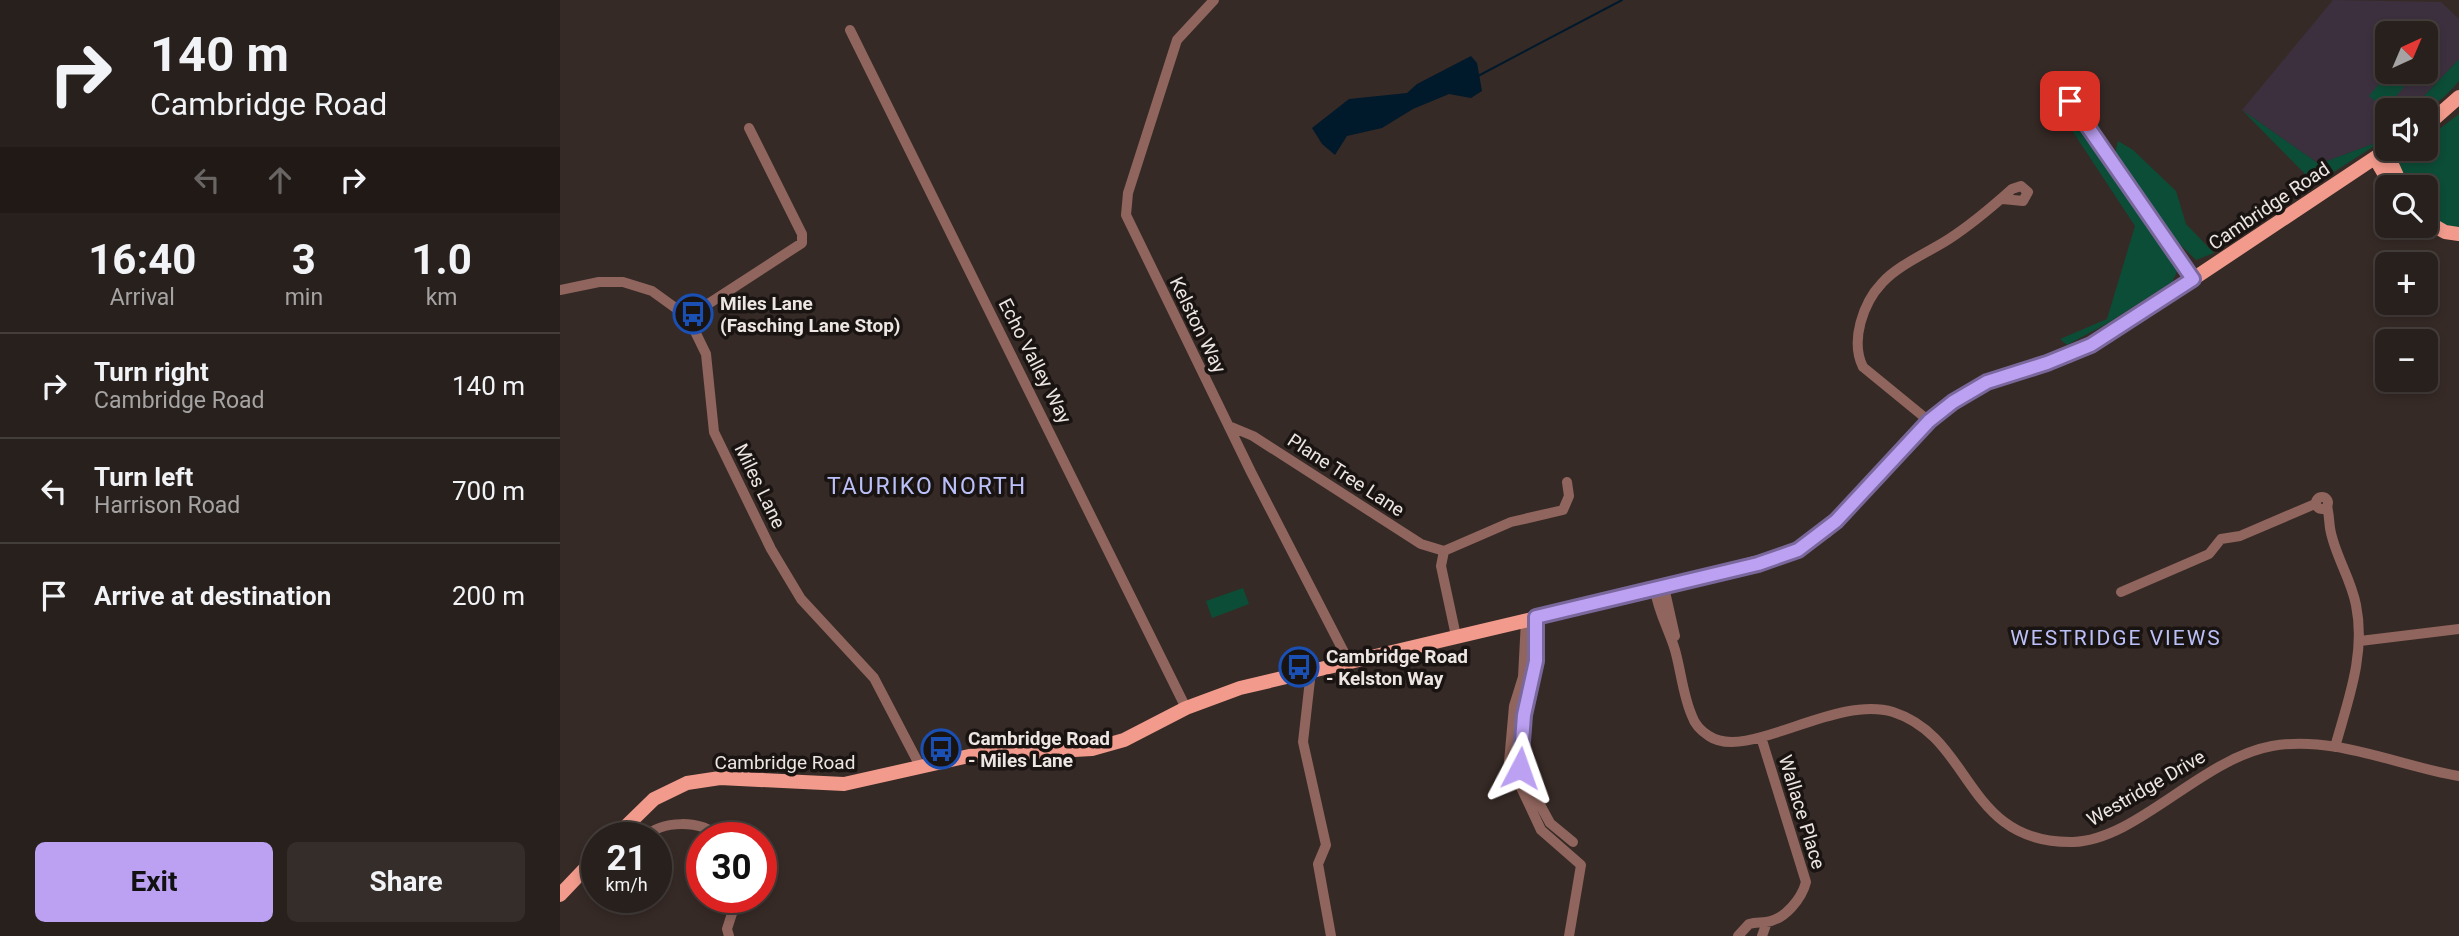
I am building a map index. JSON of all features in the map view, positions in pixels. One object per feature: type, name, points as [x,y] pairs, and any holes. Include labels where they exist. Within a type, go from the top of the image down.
[{"type":"main road","points":[[2438,115],[2459,97]]},
{"type":"main road","name":"Cambridge Road","points":[[630,822],[654,799],[687,783],[720,778],[844,784],[980,755],[1092,750],[1143,732],[1186,708],[1231,691],[1758,564],[1808,544],[1836,521],[1929,421],[1987,382],[2047,363],[2091,345],[2375,157]]},
{"type":"main road","points":[[2438,228],[2459,234]]},
{"type":"main road","points":[[560,895],[581,873]]},
{"type":"street","name":"Kelston Way","points":[[1214,0],[1185,28],[1173,48],[1130,184],[1125,211],[1229,426],[1349,662]]},
{"type":"street","name":"Echo Valley Way","points":[[850,30],[1186,708]]},
{"type":"street","points":[[2057,83],[2193,279]]},
{"type":"street","points":[[688,317],[802,243],[802,234],[749,128]]},
{"type":"street","points":[[1929,421],[1863,367],[1858,357],[1858,335],[1868,301],[1883,281],[1953,237],[2003,199]]},
{"type":"street","name":"Miles Lane","points":[[560,290],[610,281],[623,282],[652,291],[688,317],[706,354],[714,432],[772,549],[801,599],[874,678],[920,766]]},
{"type":"street","name":"Plane Tree Lane","points":[[1229,426],[1253,436],[1420,544],[1444,551]]},
{"type":"street","points":[[1455,636],[1441,566],[1444,551],[1511,522],[1557,513],[1567,505],[1567,482]]},
{"type":"street","points":[[2121,592],[2209,554],[2221,540],[2240,536],[2320,506],[2354,596],[2360,641],[2339,748]]},
{"type":"street","name":"Westridge Drive","points":[[1660,589],[1675,638],[1674,646],[1690,714],[1699,728],[1712,738],[1729,743],[1761,737],[1849,709],[1892,712],[1919,724],[1935,737],[1980,800],[1998,819],[2038,838],[2071,842],[2091,841],[2112,832],[2241,754],[2273,746],[2339,748],[2459,776]]},
{"type":"street","points":[[1531,618],[1536,661],[1524,715],[1520,768],[1550,823],[1573,842]]},
{"type":"street","points":[[1531,618],[1523,677],[1514,706],[1509,762],[1542,830],[1581,865],[1569,936]]},
{"type":"street","points":[[2360,641],[2459,629]]},
{"type":"street","points":[[1311,671],[1303,742],[1326,845],[1318,864],[1331,936]]},
{"type":"street","name":"Wallace Place","points":[[1738,936],[1739,930],[1749,924],[1767,922],[1800,899],[1806,881],[1761,737]]},
{"type":"street","points":[[729,936],[727,929],[732,913]]},
{"type":"street","points":[[1762,936],[1767,922]]},
{"type":"shaded area","points":[[2333,0],[2441,2],[2459,19],[2459,59],[2438,81],[2438,21],[2375,21],[2375,84],[2435,84],[2422,98],[2375,98],[2375,143],[2319,164],[2242,110]]},
{"type":"green space","points":[[2459,59],[2459,81],[2454,87],[2438,101],[2438,98],[2422,98]]},
{"type":"green space","points":[[2067,75],[2097,118],[2104,144],[2070,95]]},
{"type":"green space","points":[[2379,84],[2406,84],[2394,98],[2375,98],[2375,101],[2369,96]]},
{"type":"green space","points":[[2050,89],[2060,96],[2179,268],[2172,282],[2108,323],[2067,345],[2060,339],[2107,319],[2135,226],[2046,91]]},
{"type":"green space","points":[[2242,110],[2319,164],[2375,143],[2307,189],[2304,186],[2312,181]]},
{"type":"green space","points":[[2459,114],[2459,228],[2438,221],[2438,175],[2403,175],[2399,161],[2438,161],[2438,130]]},
{"type":"green space","points":[[2118,141],[2133,150],[2176,191],[2186,224],[2214,253],[2196,260],[2163,228],[2114,157]]},
{"type":"green space","points":[[1243,588],[1249,604],[1212,618],[1206,601]]},
{"type":"water","points":[[1471,56],[1477,63],[1482,91],[1471,98],[1449,94],[1413,109],[1382,128],[1347,136],[1335,155],[1322,144],[1312,128],[1349,99],[1407,93],[1417,84]]},
{"type":"waterway","points":[[1478,76],[1622,0]]},
{"type":"place","name":"Miles Lane (Fasching Lane Stop)","points":[[693,314]]},
{"type":"place","name":"Cambridge Road - Kelston Way","points":[[1299,667]]},
{"type":"place","name":"Cambridge Road - Miles Lane","points":[[941,749]]},
{"type":"district","name":"TAURIKO NORTH","points":[[927,486]]},
{"type":"district","name":"WESTRIDGE VIEWS","points":[[2116,638]]},
{"type":"route","points":[[1520,768],[1524,715],[1536,661],[1536,617],[1758,564],[1798,550],[1816,539],[1836,521],[1929,421],[1953,402],[2003,375],[2068,356],[2091,345],[2193,279],[2070,101]]}]
